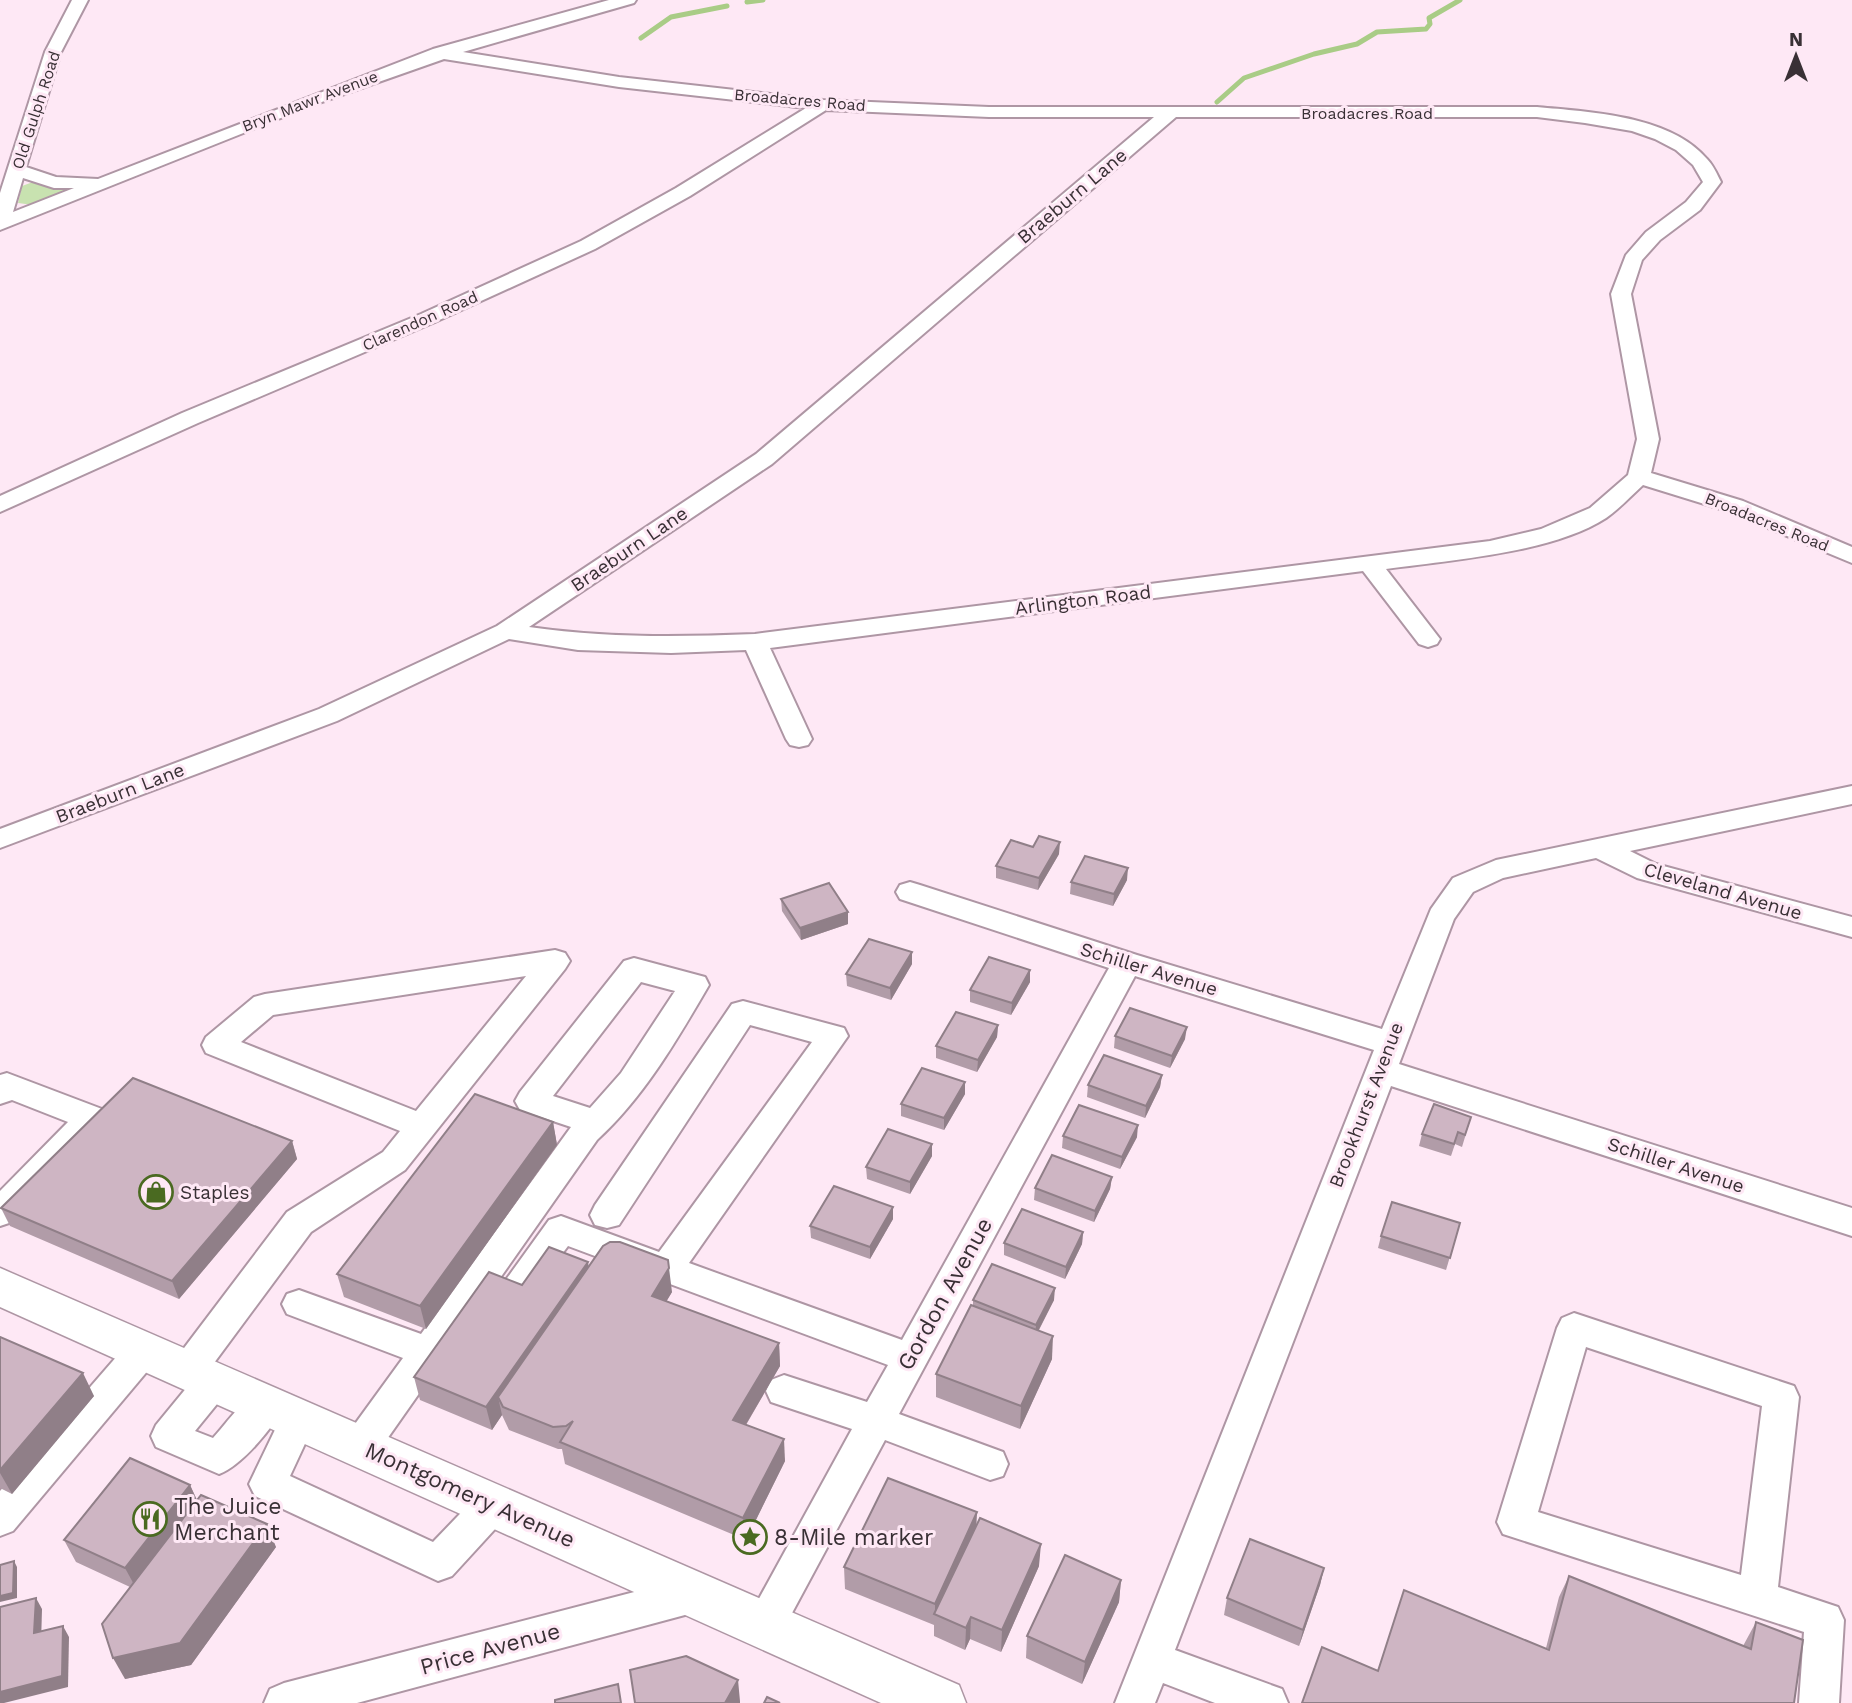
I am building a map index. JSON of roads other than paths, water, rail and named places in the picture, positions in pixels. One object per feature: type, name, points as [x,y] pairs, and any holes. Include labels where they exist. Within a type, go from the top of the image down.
[{"type":"main road","name":"Montgomery Avenue","points":[[1,1289],[696,1594],[916,1698]]},
{"type":"street","name":"Old Gulph Road","points":[[0,223],[53,52],[80,0]]},
{"type":"street","name":"Bryn Mawr Avenue","points":[[0,223],[106,183],[248,124],[439,53],[569,14],[628,0]]},
{"type":"street","name":"Broadacres Road","points":[[439,53],[619,82],[823,104],[989,112],[1537,112],[1627,123],[1687,148],[1705,164],[1712,182],[1693,206],[1653,236],[1633,259],[1621,294],[1648,439],[1639,477],[1735,506],[1852,556]]},
{"type":"street","name":"Clarendon Road","points":[[0,505],[190,418],[428,318],[588,245],[683,192],[823,104]]},
{"type":"street","name":"Braeburn Lane","points":[[0,839],[328,715],[506,631],[764,459],[1170,113]]},
{"type":"street","points":[[17,170],[54,181],[106,183]]},
{"type":"street","name":"Arlington Road","points":[[506,631],[578,642],[671,645],[755,642],[1490,548],[1549,534],[1598,513],[1639,477]]},
{"type":"street","points":[[1369,563],[1428,639]]},
{"type":"street","points":[[755,642],[799,739]]},
{"type":"street","name":"Brookhurst Avenue","points":[[1135,1703],[1441,916],[1462,885],[1496,870],[1852,795]]},
{"type":"street","name":"Cleveland Avenue","points":[[1596,847],[1647,871],[1852,927]]},
{"type":"street","name":"Schiller Avenue","points":[[910,892],[1126,963],[1852,1222]]},
{"type":"street","points":[[282,1413],[219,1458],[169,1436],[200,1376],[299,1222],[394,1161],[424,1127],[555,961],[265,1005],[217,1045],[424,1127]]},
{"type":"street","name":"Gordon Avenue","points":[[764,1626],[1126,963]]},
{"type":"street","points":[[360,1447],[586,1131],[597,1123],[620,1099],[694,985],[634,969],[531,1101],[597,1123]]},
{"type":"street","points":[[607,1215],[743,1012],[833,1036],[666,1269]]},
{"type":"street","points":[[0,1092],[7,1085],[90,1118],[3,1206]]},
{"type":"street","points":[[517,1288],[561,1230],[910,1358]]},
{"type":"street","points":[[299,1304],[428,1352]]},
{"type":"street","points":[[1757,1599],[1781,1397],[1574,1328],[1516,1522],[1757,1599],[1824,1620],[1819,1703]]},
{"type":"street","points":[[0,1519],[143,1351]]},
{"type":"street","points":[[784,1391],[876,1421],[990,1464]]},
{"type":"street","points":[[282,1413],[268,1485],[438,1563],[493,1505]]},
{"type":"street","name":"Price Avenue","points":[[284,1703],[373,1691],[696,1594]]},
{"type":"street","points":[[1152,1660],[1268,1703]]},
{"type":"waterway","points":[[747,2],[763,0]]},
{"type":"waterway","points":[[1217,102],[1244,78],[1314,54],[1357,44],[1377,32],[1426,29],[1430,24],[1429,18],[1460,0]]},
{"type":"waterway","points":[[641,38],[671,17],[727,6]]},
{"type":"place","name":"Staples","points":[[156,1192]]},
{"type":"place","name":"The Juice Merchant","points":[[150,1519]]},
{"type":"place","name":"8-Mile marker","points":[[750,1537]]}]
